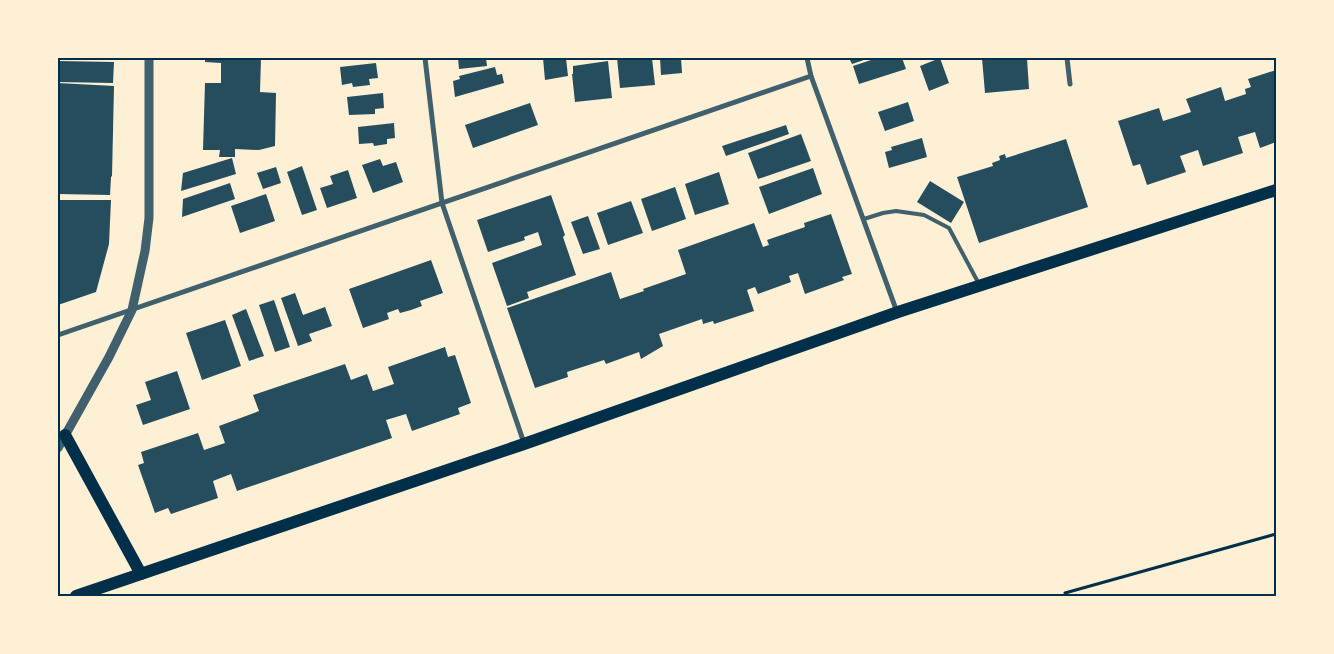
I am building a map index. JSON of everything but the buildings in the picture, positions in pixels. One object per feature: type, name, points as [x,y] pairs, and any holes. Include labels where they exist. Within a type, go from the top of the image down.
[{"type":"main road","points":[[76,596],[524,444],[898,312],[1276,190]]},
{"type":"main road","points":[[65,435],[141,574]]},
{"type":"street","points":[[58,448],[109,358],[132,310],[145,251],[149,218],[149,58]]},
{"type":"street","points":[[425,58],[442,203],[524,444]]},
{"type":"street","points":[[807,58],[811,76],[898,312]]},
{"type":"street","points":[[1067,58],[1070,84]]},
{"type":"street","points":[[58,335],[811,76]]},
{"type":"lane","points":[[864,219],[882,213],[896,212],[924,215],[949,228],[980,286]]},
{"type":"path","points":[[1065,593],[1276,534]]}]
